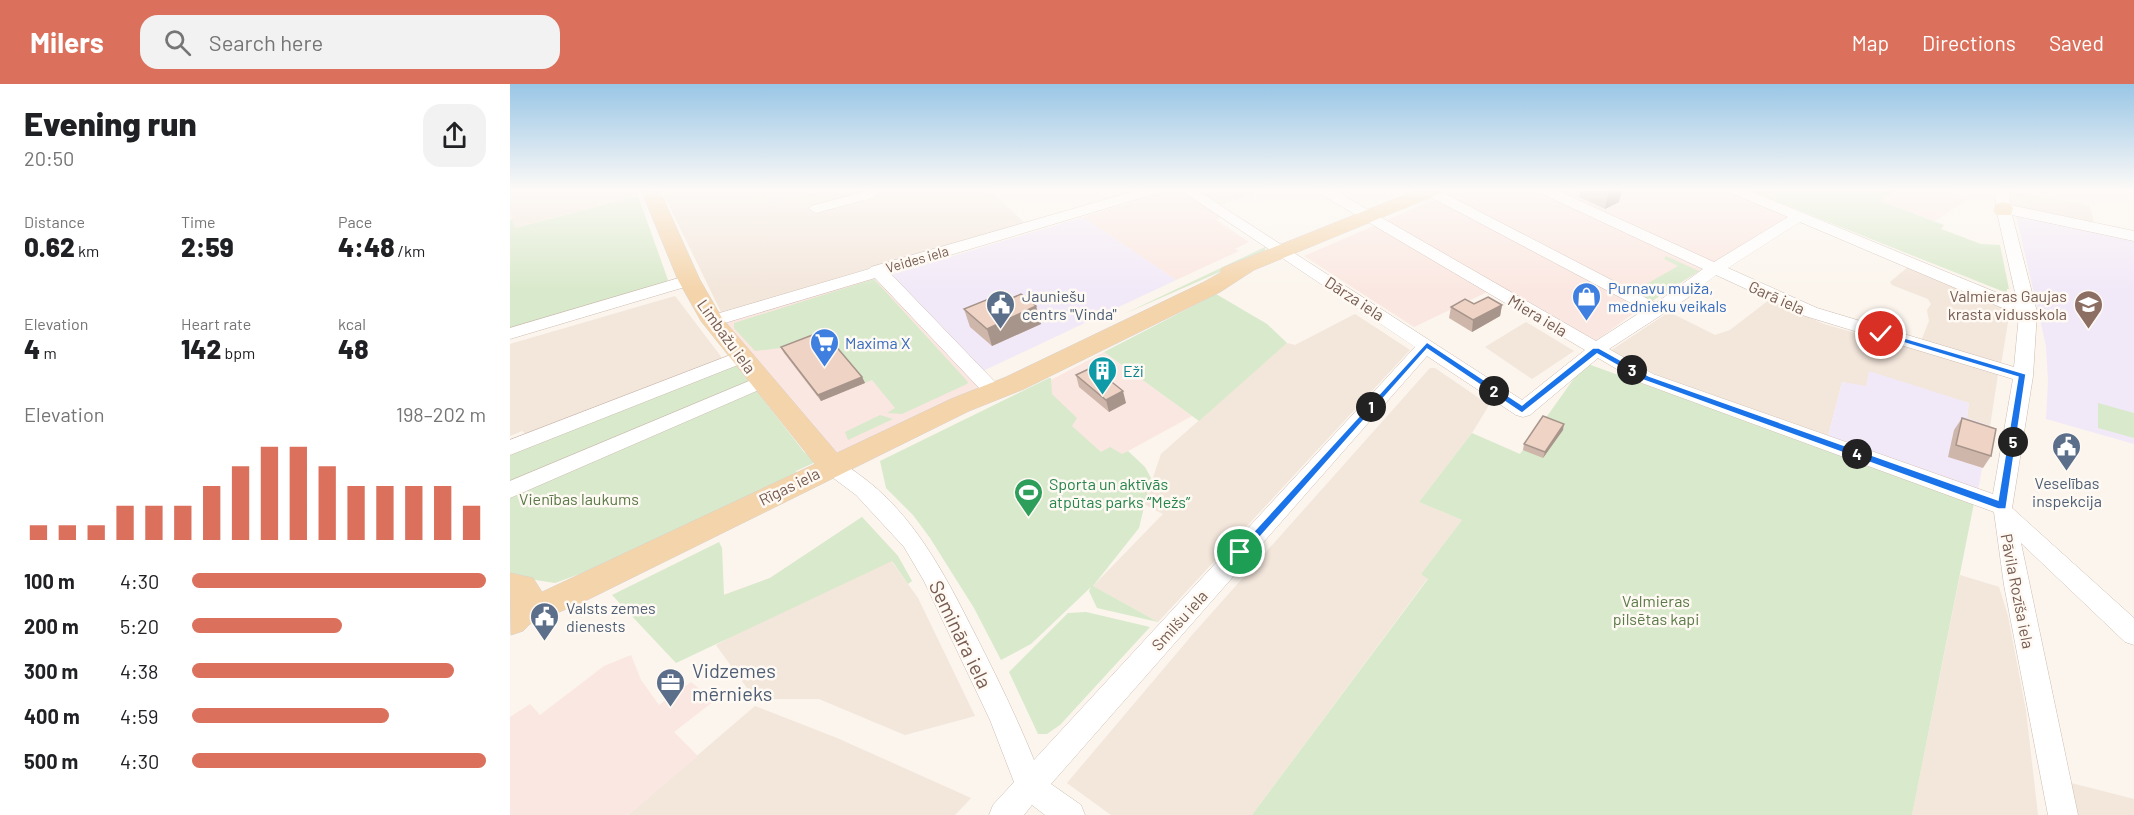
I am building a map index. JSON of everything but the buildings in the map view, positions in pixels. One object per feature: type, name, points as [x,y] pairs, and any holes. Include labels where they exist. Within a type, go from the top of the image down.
[{"type":"main road","name":"Limbažu iela","points":[[665,223],[689,280],[712,321],[832,466]]},
{"type":"main road","name":"Rīgas iela","points":[[960,405],[989,387],[1162,303],[1349,223]]},
{"type":"main road","name":"Rīgas iela","points":[[516,603],[570,594],[832,466],[960,405],[1024,378],[1212,287],[1247,266]]},
{"type":"street","name":"Veides iela","points":[[712,321],[1039,223]]},
{"type":"street","name":"Dārza iela","points":[[1241,223],[1522,410],[1596,350]]},
{"type":"street","name":"Miera iela","points":[[1382,223],[1646,378],[2003,510]]},
{"type":"street","points":[[1494,223],[1657,310]]},
{"type":"street","name":"Garā iela","points":[[1615,223],[1811,312],[2023,376]]},
{"type":"street","points":[[1596,350],[1657,310],[1713,269],[1789,223]]},
{"type":"street","points":[[1818,223],[2028,312]]},
{"type":"street","name":"Pāvila Rozīša iela","points":[[2006,223],[2028,312],[2023,376],[2003,510],[2063,815]]},
{"type":"street","points":[[2071,223],[2134,236]]},
{"type":"street","points":[[878,270],[989,387]]},
{"type":"street","points":[[510,334],[689,280]]},
{"type":"street","name":"Smilšu iela","points":[[1004,815],[1427,345]]},
{"type":"street","points":[[510,448],[741,357]]},
{"type":"street","points":[[510,490],[761,382]]},
{"type":"street","name":"Semināra iela","points":[[832,466],[864,489],[912,541],[934,577],[1003,718],[1030,786]]},
{"type":"street","points":[[2003,510],[2134,634]]},
{"type":"street","points":[[1030,786],[1070,815]]},
{"type":"shaded area","points":[[513,223],[533,223],[514,228]]},
{"type":"shaded area","points":[[678,223],[1025,223],[721,312]]},
{"type":"shaded area","points":[[1063,223],[1092,223],[1176,280],[983,371],[890,275]]},
{"type":"shaded area","points":[[1092,223],[1221,223],[1249,242],[1235,249],[1239,251],[1176,280]]},
{"type":"shaded area","points":[[1380,223],[1777,223],[1646,304],[1593,343],[1498,287],[1414,327],[1304,256]]},
{"type":"shaded area","name":"Valmieras Gaujas krasta vidusskola","points":[[2018,223],[2053,223],[2134,241],[2134,444],[2046,419],[2048,381],[2046,346]]},
{"type":"shaded area","points":[[1909,266],[2007,309],[2008,322],[2001,364],[1921,341],[1929,321],[1927,310],[1931,304],[1928,299],[1892,285],[1890,282]]},
{"type":"shaded area","points":[[877,270],[989,387],[832,466],[712,321]]},
{"type":"shaded area","points":[[675,296],[722,358],[526,434],[522,431],[510,436],[510,344]]},
{"type":"shaded area","points":[[1769,300],[1824,324],[1859,334],[1857,346],[1878,351],[1881,339],[1998,374],[1990,426],[1967,418],[1969,403],[1929,391],[1866,387],[1842,382],[1828,436],[1655,374],[1610,351],[1669,312],[1715,335],[1730,330]]},
{"type":"shaded area","points":[[1355,314],[1410,350],[1158,622],[1093,586],[1163,514],[1144,504],[1161,454],[1287,343],[1295,345]]},
{"type":"shaded area","points":[[1526,322],[1574,351],[1532,379],[1485,347]]},
{"type":"shaded area","points":[[1104,352],[1192,416],[1110,461],[1032,390]]},
{"type":"shaded area","points":[[1430,368],[1435,368],[1489,405],[1472,433],[1419,502],[1462,520],[1421,574],[1428,578],[1252,815],[1111,815],[1067,783],[1193,634]]},
{"type":"shaded area","points":[[1869,371],[1969,403],[1967,418],[1990,426],[1978,490],[1828,436],[1842,382],[1866,386]]},
{"type":"shaded area","points":[[862,517],[898,556],[892,562],[918,598],[975,716],[905,735],[819,699],[755,699],[716,645],[729,638],[723,595],[770,578]]},
{"type":"shaded area","points":[[1960,575],[1999,587],[2008,616],[2026,711],[2038,815],[1912,815]]},
{"type":"shaded area","points":[[631,655],[641,680],[659,705],[691,682],[714,701],[674,732],[698,756],[628,815],[510,815],[510,717],[530,704],[540,715],[604,666]]},
{"type":"shaded area","points":[[755,706],[837,738],[971,798],[955,815],[628,815]]},
{"type":"shaded area","points":[[2071,783],[2134,799],[2134,815],[2076,815]]},
{"type":"green space","points":[[510,223],[513,223],[515,228],[534,223],[648,223],[668,280],[659,287],[510,330]]},
{"type":"green space","points":[[1831,223],[1939,223],[1944,225],[1941,229],[1981,244],[2000,245],[2009,289],[2007,293]]},
{"type":"green space","points":[[1267,246],[1263,253],[1124,314]]},
{"type":"green space","points":[[1666,256],[1699,271],[1652,301],[1639,295],[1636,290],[1678,266],[1664,259]]},
{"type":"green space","points":[[874,279],[968,382],[967,384],[902,414],[887,413],[895,408],[872,380],[865,383],[826,337],[819,332],[781,348],[755,351],[734,328],[734,323]]},
{"type":"green space","points":[[1216,294],[1267,324],[1287,343],[1199,421],[1104,352]]},
{"type":"green space","name":"Vienības laukums","points":[[734,362],[804,452],[816,462],[593,569],[555,583],[510,576],[510,452]]},
{"type":"green space","name":"Valmieras pilsētas kapi","points":[[1585,363],[1974,503],[1912,815],[1252,815],[1428,579],[1421,574],[1462,520],[1419,502],[1472,433],[1520,454]]},
{"type":"green space","name":"Sporta un aktīvās atpūtas parks “Mežs”","points":[[1051,378],[1052,394],[1077,418],[1072,426],[1101,452],[1110,447],[1122,454],[1128,451],[1145,467],[1151,478],[1139,528],[1093,586],[1158,622],[1097,608],[1089,591],[1091,587],[1031,644],[1001,660],[974,608],[930,538],[913,515],[886,488],[880,461]]},
{"type":"green space","points":[[2098,403],[2134,413],[2134,438],[2098,428]]},
{"type":"green space","points":[[880,415],[893,419],[848,440],[845,432]]},
{"type":"green space","points":[[862,517],[898,556],[912,581],[908,584],[892,561],[676,663],[612,595],[719,542],[722,548],[724,595],[770,578]]},
{"type":"green space","points":[[1086,612],[1150,627],[1060,725],[1047,734],[1038,734],[1009,672],[1068,613]]},
{"type":"place","name":"Purnavu muiža, mednieku veikals","points":[[1587,322]]},
{"type":"place","name":"Jauniešu centrs \"Vinda\"","points":[[1001,330]]},
{"type":"place","name":"Valmieras Gaujas krasta vidusskola","points":[[2088,330]]},
{"type":"place","name":"Maxima X","points":[[824,368]]},
{"type":"place","name":"Eži","points":[[1102,396]]},
{"type":"place","name":"Veselības inspekcija","points":[[2067,472]]},
{"type":"place","name":"Sporta un aktīvās atpūtas parks “Mežs”","points":[[1028,518]]},
{"type":"place","name":"Valsts zemes dienests","points":[[545,642]]},
{"type":"place","name":"Vidzemes mērnieks","points":[[671,708]]},
{"type":"route","points":[[1240,552],[1427,345],[1522,410],[1596,350],[1646,378],[2002,506],[2023,376],[1881,334]]}]
